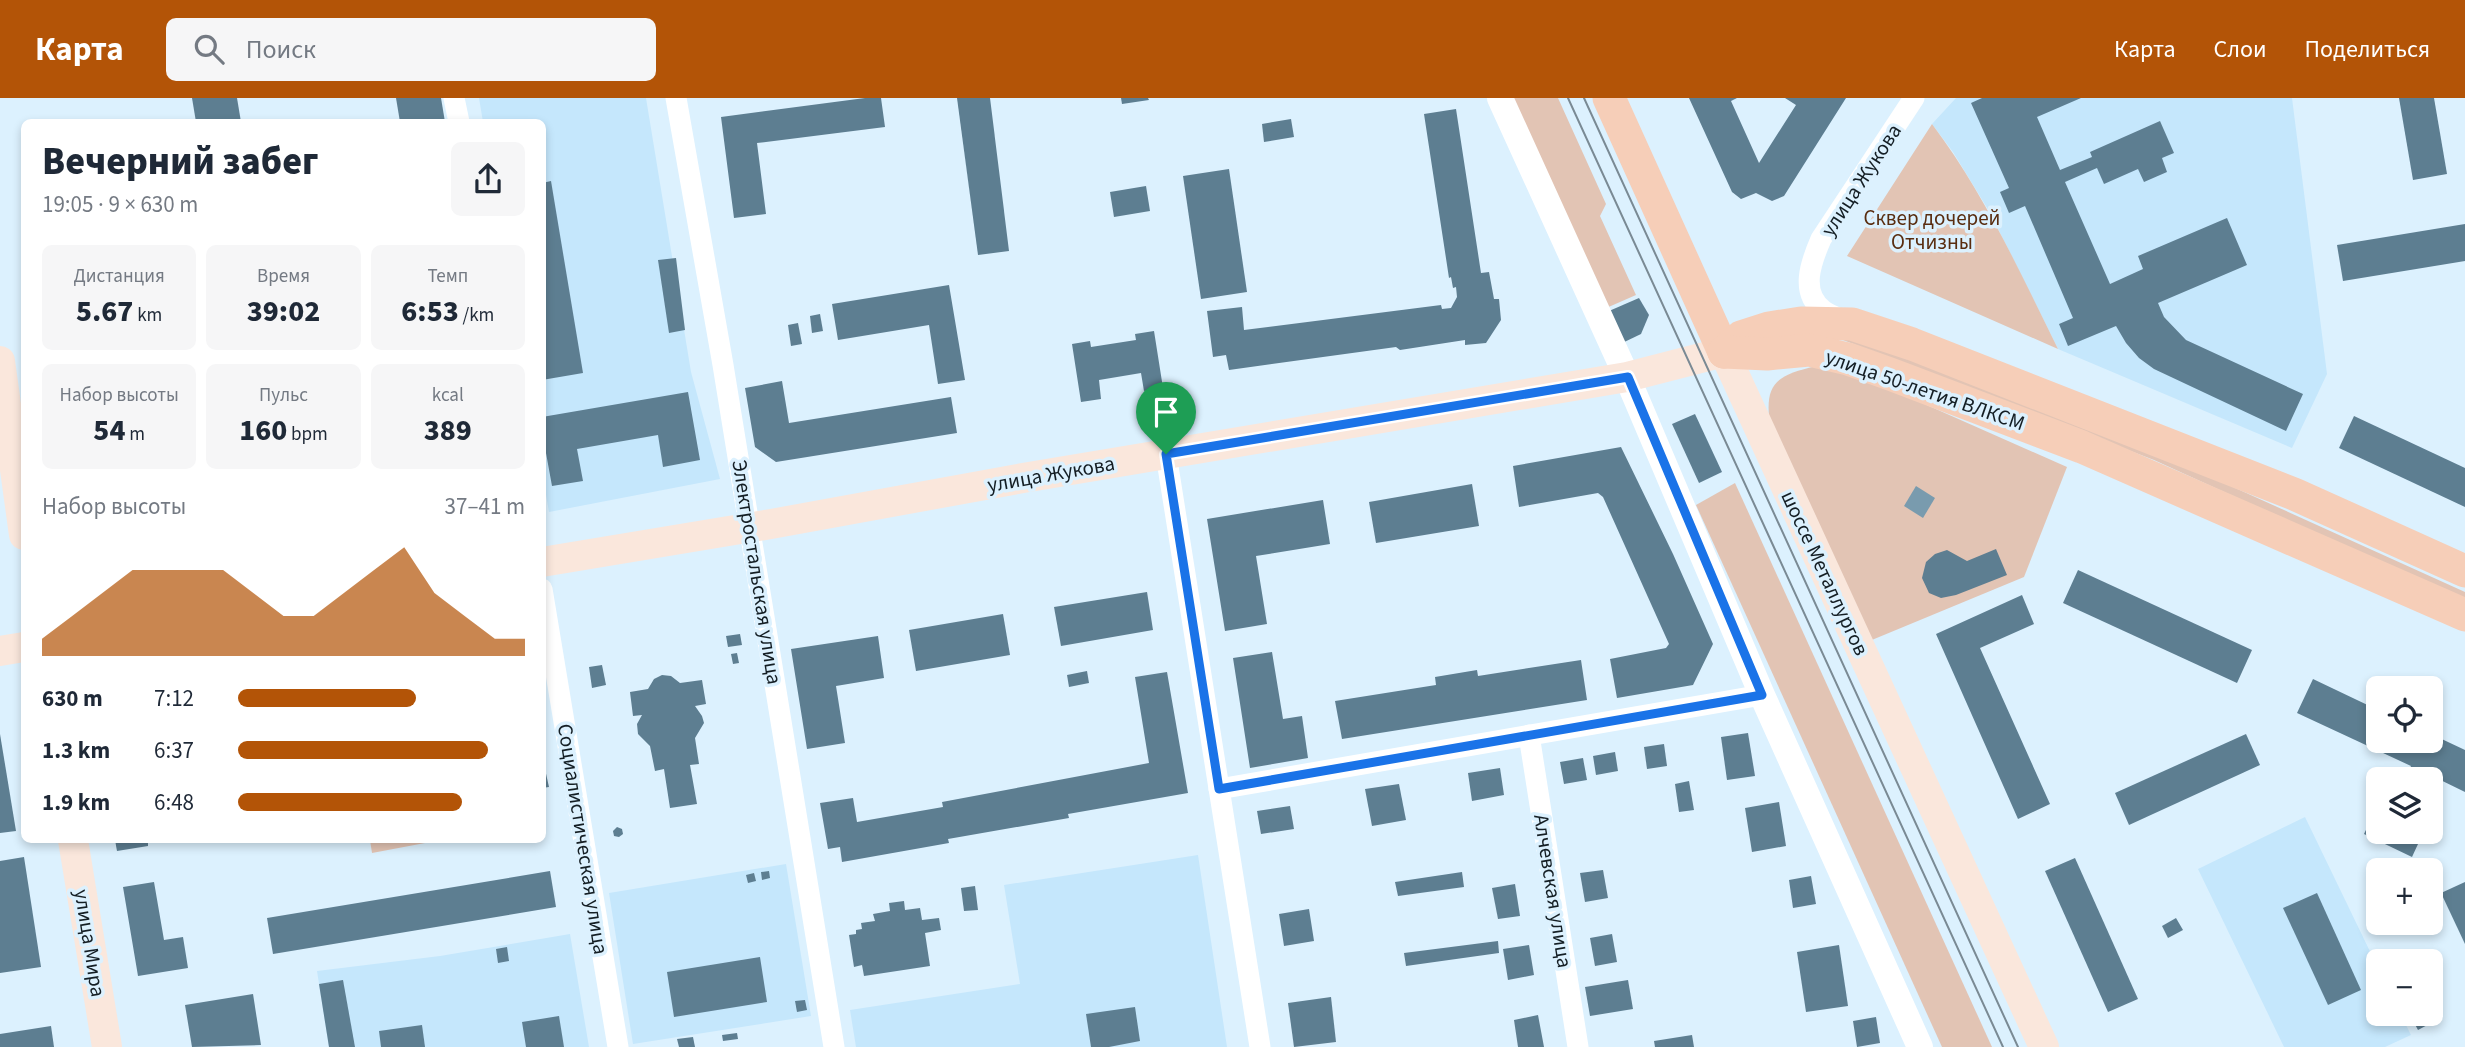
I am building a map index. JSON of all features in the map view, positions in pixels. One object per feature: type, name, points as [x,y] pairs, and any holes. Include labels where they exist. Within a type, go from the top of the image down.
[{"type":"main road","name":"шоссе Металлургов","points":[[1609,98],[2044,1047]]},
{"type":"main road","name":"улица 50-летия ВЛКСМ","points":[[1724,352],[1741,337],[1769,328],[1801,323],[1852,324],[1912,344],[2294,494],[2465,571]]},
{"type":"main road","name":"улица 50-летия ВЛКСМ","points":[[1724,352],[1766,354],[1809,350],[1880,370],[2082,447],[2465,615]]},
{"type":"main road","name":"улица Жукова","points":[[546,561],[1628,377],[1724,352]]},
{"type":"main road","points":[[0,361],[21,513]]},
{"type":"main road","points":[[0,651],[21,648]]},
{"type":"main road","name":"улица Мира","points":[[73,843],[107,1047]]},
{"type":"street","points":[[454,98],[458,119]]},
{"type":"street","name":"Электростальская улица","points":[[676,98],[834,1047]]},
{"type":"street","points":[[1500,98],[1628,377],[1762,695],[1920,1047]]},
{"type":"street","name":"улица Жукова","points":[[1852,324],[1823,311],[1814,299],[1808,284],[1811,265],[1821,239],[1913,100]]},
{"type":"street","points":[[1166,454],[1260,1047]]},
{"type":"street","name":"Социалистическая улица","points":[[546,613],[618,1047]]},
{"type":"street","points":[[1219,789],[1762,695]]},
{"type":"street","name":"Алчевская улица","points":[[1529,735],[1578,1047]]},
{"type":"shaded area","points":[[479,98],[646,98],[691,372],[720,479],[549,512],[546,495],[546,119],[482,119]]},
{"type":"shaded area","points":[[1956,98],[2292,98],[2327,374],[2292,448],[2058,349],[1989,211],[1953,152],[1932,124]]},
{"type":"shaded area","points":[[1916,486],[1935,498],[1923,518],[1904,506]]},
{"type":"shaded area","points":[[2305,817],[2369,949],[2366,949],[2366,1026],[2406,1026],[2411,1035],[2385,1047],[2284,1047],[2198,869]]},
{"type":"shaded area","points":[[1198,855],[1227,1047],[856,1047],[850,1010],[1020,984],[1004,885]]},
{"type":"shaded area","points":[[786,864],[811,1016],[633,1044],[609,893]]},
{"type":"shaded area","points":[[570,934],[589,1047],[329,1047],[317,971],[440,956]]},
{"type":"green space","points":[[1507,98],[1558,98],[1606,204],[1600,216],[1636,295],[1604,309]]},
{"type":"green space","name":"Сквер дочерей Отчизны","points":[[1932,124],[1985,205],[2058,349],[1847,256]]},
{"type":"green space","points":[[1847,332],[2158,453],[2465,592],[2465,602],[2154,460],[1843,340]]},
{"type":"green space","points":[[1817,366],[1850,371],[2067,467],[2024,577],[1867,642],[1771,433],[1769,405],[1774,386],[1789,374]]},
{"type":"green space","points":[[1735,483],[1992,1047],[1942,1047],[1696,505]]},
{"type":"green space","points":[[370,843],[425,843],[372,853]]},
{"type":"building","points":[[192,98],[237,98],[240,119],[196,119]]},
{"type":"building","points":[[396,98],[441,98],[444,119],[400,119]]},
{"type":"building","points":[[881,98],[885,127],[757,143],[766,214],[734,218],[721,117]]},
{"type":"building","points":[[957,98],[990,98],[1009,251],[978,255]]},
{"type":"building","points":[[1121,98],[1148,98],[1149,100],[1122,104]]},
{"type":"building","points":[[1689,98],[1737,98],[1731,101],[1759,163],[1796,105],[1785,98],[1846,98],[1784,196],[1772,201],[1756,193],[1741,199],[1732,192]]},
{"type":"building","points":[[1982,98],[2081,98],[2037,117],[2060,170],[2092,157],[2090,152],[2160,121],[2174,153],[2162,158],[2167,172],[2144,182],[2138,169],[2104,184],[2097,168],[2065,182],[2110,284],[2143,269],[2138,256],[2227,218],[2247,265],[2158,303],[2164,317],[2186,340],[2303,394],[2286,431],[2154,369],[2139,358],[2116,326],[2068,346],[2059,324],[2073,318],[2025,206],[2009,213],[2000,192],[2009,188],[1971,103]]},
{"type":"building","points":[[2399,98],[2434,98],[2447,174],[2413,180]]},
{"type":"building","points":[[1456,109],[1481,273],[1489,272],[1494,299],[1499,299],[1501,320],[1486,343],[1465,345],[1465,340],[1400,350],[1396,347],[1229,370],[1226,355],[1213,357],[1207,311],[1242,307],[1244,330],[1441,305],[1442,309],[1451,308],[1457,297],[1456,287],[1453,288],[1451,277],[1449,278],[1424,114]]},
{"type":"building","points":[[1291,119],[1294,137],[1264,142],[1262,124]]},
{"type":"building","points":[[1229,169],[1247,292],[1201,299],[1183,176]]},
{"type":"building","points":[[551,181],[583,373],[546,379],[546,182]]},
{"type":"building","points":[[1146,186],[1150,211],[1114,217],[1110,192]]},
{"type":"building","points":[[2465,224],[2465,261],[2343,281],[2337,245]]},
{"type":"building","points":[[676,258],[685,330],[669,333],[658,260]]},
{"type":"building","points":[[949,285],[965,380],[938,384],[929,325],[838,340],[832,304]]},
{"type":"building","points":[[1639,298],[1649,315],[1641,334],[1616,346],[1609,311]]},
{"type":"building","points":[[820,314],[823,331],[812,333],[810,316]]},
{"type":"building","points":[[798,323],[802,344],[791,346],[788,325]]},
{"type":"building","points":[[1154,331],[1163,388],[1144,391],[1141,373],[1099,380],[1101,399],[1081,402],[1072,344],[1090,341],[1091,347],[1136,340],[1135,334]]},
{"type":"building","points":[[782,381],[789,423],[951,397],[957,433],[776,462],[755,447],[745,388]]},
{"type":"building","points":[[688,392],[700,460],[663,467],[658,435],[577,449],[583,481],[552,486],[546,453],[546,416]]},
{"type":"building","points":[[1695,414],[1722,472],[1699,483],[1672,424]]},
{"type":"building","points":[[2354,416],[2465,468],[2465,507],[2339,448]]},
{"type":"building","points":[[1621,447],[1713,644],[1693,685],[1617,698],[1610,659],[1666,648],[1669,644],[1603,497],[1598,493],[1519,507],[1513,466]]},
{"type":"building","points":[[1472,484],[1479,526],[1376,543],[1369,502]]},
{"type":"building","points":[[1323,500],[1330,544],[1256,556],[1267,624],[1225,631],[1207,519]]},
{"type":"building","points":[[1996,549],[2007,575],[1956,595],[1941,598],[1929,593],[1922,578],[1926,562],[1935,554],[1947,550],[1967,561]]},
{"type":"building","points":[[2078,570],[2252,650],[2237,683],[2063,603]]},
{"type":"building","points":[[1147,592],[1153,630],[1061,646],[1054,607]]},
{"type":"building","points":[[2022,595],[2034,624],[1980,648],[2050,804],[2018,819],[1936,634]]},
{"type":"building","points":[[1003,614],[1010,655],[916,671],[909,630]]},
{"type":"building","points":[[740,634],[742,645],[728,647],[726,636]]},
{"type":"building","points":[[878,636],[884,678],[836,686],[845,743],[807,749],[791,649]]},
{"type":"building","points":[[1272,652],[1283,719],[1302,716],[1308,758],[1250,768],[1233,658]]},
{"type":"building","points":[[737,653],[739,663],[733,664],[731,654]]},
{"type":"building","points":[[1581,660],[1587,700],[1342,739],[1335,701],[1436,685],[1435,677],[1477,670],[1478,676]]},
{"type":"building","points":[[602,665],[606,685],[592,688],[589,667]]},
{"type":"building","points":[[1087,671],[1089,683],[1069,687],[1067,675]]},
{"type":"building","points":[[1167,672],[1188,793],[1068,814],[1069,818],[948,839],[949,843],[842,862],[840,847],[828,849],[820,803],[853,798],[857,822],[943,807],[942,802],[1149,763],[1135,677]]},
{"type":"building","points":[[662,675],[671,676],[680,683],[702,680],[706,704],[695,706],[704,723],[695,738],[699,764],[690,765],[697,804],[670,808],[664,769],[655,771],[650,746],[638,734],[637,724],[642,715],[633,716],[630,692],[648,689],[654,679]]},
{"type":"building","points":[[2313,679],[2366,704],[2366,745],[2297,713]]},
{"type":"building","points":[[1748,733],[1755,776],[1727,780],[1721,737]]},
{"type":"building","points":[[0,734],[16,831],[0,833]]},
{"type":"building","points":[[2246,734],[2260,765],[2129,825],[2115,793]]},
{"type":"building","points":[[2443,740],[2465,750],[2465,792],[2443,781],[2443,767],[2411,766],[2383,753],[2443,753]]},
{"type":"building","points":[[1664,744],[1667,766],[1647,769],[1644,747]]},
{"type":"building","points":[[1615,752],[1618,771],[1596,775],[1593,756]]},
{"type":"building","points":[[1583,758],[1587,780],[1564,784],[1560,762]]},
{"type":"building","points":[[1500,768],[1504,795],[1472,801],[1468,773]]},
{"type":"building","points":[[1689,781],[1694,810],[1679,812],[1675,784]]},
{"type":"building","points":[[1399,784],[1406,820],[1372,826],[1365,789]]},
{"type":"building","points":[[1779,802],[1786,846],[1752,852],[1745,808]]},
{"type":"building","points":[[1290,806],[1294,829],[1261,834],[1257,811]]},
{"type":"building","points":[[617,827],[622,829],[623,834],[619,837],[614,836],[613,831]]},
{"type":"building","points":[[116,843],[148,843],[148,846],[117,851]]},
{"type":"building","points":[[2385,844],[2418,844],[2412,857]]},
{"type":"building","points":[[24,857],[41,967],[0,973],[0,861]]},
{"type":"building","points":[[2075,858],[2138,999],[2108,1012],[2045,871]]},
{"type":"building","points":[[1603,870],[1608,898],[1585,902],[1580,873]]},
{"type":"building","points":[[550,871],[556,907],[273,954],[267,918]]},
{"type":"building","points":[[769,871],[770,878],[762,880],[761,872]]},
{"type":"building","points":[[1462,872],[1464,887],[1398,896],[1395,882]]},
{"type":"building","points":[[754,873],[756,881],[748,883],[746,875]]},
{"type":"building","points":[[1811,876],[1816,904],[1793,908],[1789,880]]},
{"type":"building","points":[[154,882],[164,940],[183,937],[188,968],[138,976],[123,887]]},
{"type":"building","points":[[2465,882],[2465,944],[2443,897],[2443,892]]},
{"type":"building","points":[[1515,884],[1520,916],[1498,919],[1492,888]]},
{"type":"building","points":[[975,886],[978,910],[964,911],[961,888]]},
{"type":"building","points":[[2317,893],[2361,990],[2328,1005],[2283,908]]},
{"type":"building","points":[[904,901],[905,910],[920,908],[922,920],[939,918],[941,930],[925,933],[930,966],[864,976],[862,965],[854,967],[849,935],[862,929],[861,923],[875,921],[873,914],[890,911],[889,903]]},
{"type":"building","points":[[1309,909],[1314,941],[1284,946],[1279,914]]},
{"type":"building","points":[[2176,918],[2183,930],[2168,938],[2162,926]]},
{"type":"building","points":[[1612,934],[1617,962],[1595,966],[1590,938]]},
{"type":"building","points":[[1498,941],[1499,953],[1406,966],[1404,953]]},
{"type":"building","points":[[1529,945],[1534,975],[1508,980],[1503,949]]},
{"type":"building","points":[[1839,945],[1848,1006],[1806,1012],[1797,952]]},
{"type":"building","points":[[507,947],[509,961],[498,963],[496,949]]},
{"type":"building","points":[[760,957],[767,1002],[674,1017],[667,972]]},
{"type":"building","points":[[343,980],[355,1047],[329,1047],[319,984]]},
{"type":"building","points":[[1628,980],[1633,1009],[1590,1016],[1585,987]]},
{"type":"building","points":[[253,994],[261,1045],[192,1047],[185,1005]]},
{"type":"building","points":[[1331,997],[1336,1042],[1294,1047],[1288,1003]]},
{"type":"building","points":[[805,1000],[807,1010],[797,1012],[795,1001]]},
{"type":"building","points":[[1135,1007],[1140,1041],[1109,1047],[1091,1047],[1086,1014]]},
{"type":"building","points":[[1538,1015],[1544,1047],[1518,1047],[1514,1020]]},
{"type":"building","points":[[559,1016],[564,1047],[526,1047],[522,1022]]},
{"type":"building","points":[[1876,1017],[1880,1043],[1857,1047],[1853,1021]]},
{"type":"building","points":[[422,1025],[425,1047],[381,1047],[379,1031]]},
{"type":"building","points":[[51,1026],[54,1047],[0,1047],[0,1034]]},
{"type":"building","points":[[737,1033],[738,1039],[723,1041],[722,1035]]},
{"type":"building","points":[[1692,1035],[1694,1047],[1655,1047],[1654,1041]]},
{"type":"building","points":[[693,1037],[695,1047],[679,1047],[677,1039]]},
{"type":"tram line","points":[[1568,98],[2003,1047]]},
{"type":"tram line","points":[[1584,98],[2018,1047]]},
{"type":"route","points":[[1628,377],[1762,695],[1219,789],[1166,454],[1628,377]]}]
